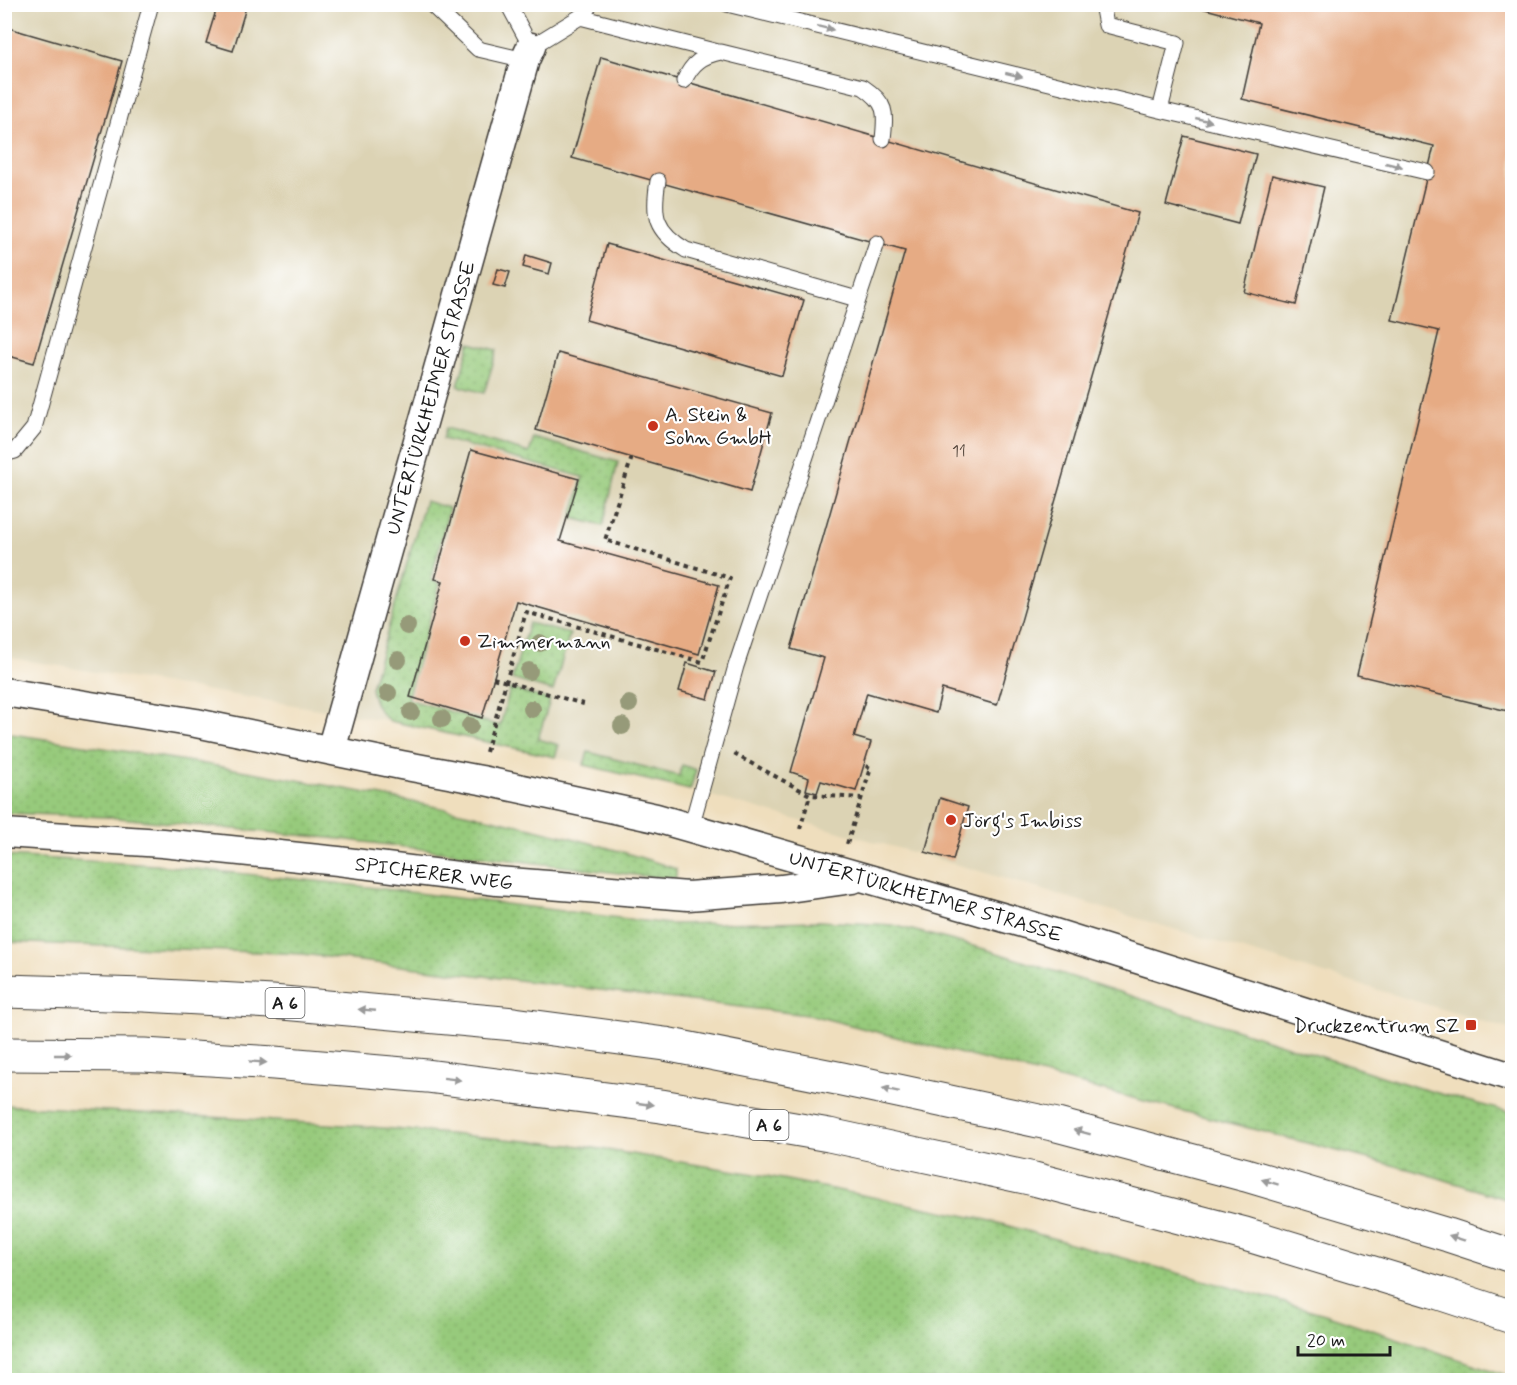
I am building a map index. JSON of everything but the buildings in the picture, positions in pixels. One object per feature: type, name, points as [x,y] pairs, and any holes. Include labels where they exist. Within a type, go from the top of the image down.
[{"type":"highway","name":"A 6","points":[[4,991],[144,994],[272,1002],[503,1023],[665,1044],[1057,1125],[1246,1175],[1512,1256]]},
{"type":"highway","name":"A 6","points":[[4,1054],[144,1055],[427,1076],[661,1106],[829,1135],[1034,1179],[1245,1234],[1512,1317]]},
{"type":"street","name":"UNTERTÜRKHEIMER STRASSE","points":[[331,750],[528,54]]},
{"type":"street","name":"UNTERTÜRKHEIMER STRASSE","points":[[4,692],[196,723],[572,799],[691,827],[1026,924],[1512,1077]]},
{"type":"street","name":"SPICHERER WEG","points":[[4,833],[162,843],[338,861],[497,881],[688,896],[781,889],[864,878]]},
{"type":"lane","points":[[4,454],[15,451],[34,428],[151,4]]},
{"type":"lane","points":[[431,4],[478,49],[528,54],[580,17],[591,4]]},
{"type":"lane","points":[[508,4],[528,54]]},
{"type":"lane","points":[[727,4],[1160,110],[1427,172]]},
{"type":"lane","points":[[1102,4],[1106,26],[1177,43],[1160,110]]},
{"type":"lane","points":[[580,17],[863,87],[876,96],[884,107],[883,139]]},
{"type":"lane","points":[[684,81],[689,68],[697,61],[721,52]]},
{"type":"lane","points":[[658,181],[655,215],[661,229],[672,241],[686,250],[857,299]]},
{"type":"lane","points":[[691,827],[740,655],[877,243]]},
{"type":"path","points":[[489,743],[526,612],[702,662],[729,578],[605,540],[632,457]]},
{"type":"path","points":[[493,678],[587,705]]},
{"type":"path","points":[[714,745],[810,795],[861,798]]},
{"type":"path","points":[[850,835],[871,768],[864,765]]},
{"type":"path","points":[[802,821],[810,795]]},
{"type":"shaded area","points":[[4,5],[1512,5],[1512,1030],[969,868],[690,790],[555,757],[390,721],[5,657]]},
{"type":"green space","points":[[470,343],[497,350],[484,393],[458,386]]},
{"type":"green space","points":[[446,428],[529,453],[534,438],[618,462],[603,526],[572,518],[583,477],[443,439]]},
{"type":"green space","points":[[425,501],[449,508],[431,580],[440,583],[407,699],[500,726],[510,689],[550,700],[538,739],[559,745],[555,757],[390,721],[377,707],[371,688]]},
{"type":"green space","points":[[529,623],[570,634],[553,691],[512,679]]},
{"type":"green space","points":[[5,733],[293,779],[465,813],[572,838],[650,860],[676,869],[676,878],[642,876],[340,839],[108,817],[5,813]]},
{"type":"green space","points":[[588,752],[679,776],[682,765],[696,770],[690,790],[584,765]]},
{"type":"green space","points":[[5,856],[156,865],[335,883],[669,924],[819,921],[893,925],[988,950],[1419,1088],[1512,1113],[1512,1201],[1423,1173],[815,1016],[302,954],[5,942]]},
{"type":"green space","points":[[4,1105],[360,1126],[582,1146],[767,1176],[987,1220],[1325,1314],[1512,1377],[1512,1380],[5,1380]]},
{"type":"place","name":"A. Stein & Sohn GmbH","points":[[653,426]]},
{"type":"place","name":"Zimmermann","points":[[465,641]]},
{"type":"place","name":"Jörg's Imbiss","points":[[951,820]]},
{"type":"place","name":"Druckzentrum SZ","points":[[1471,1025]]}]
